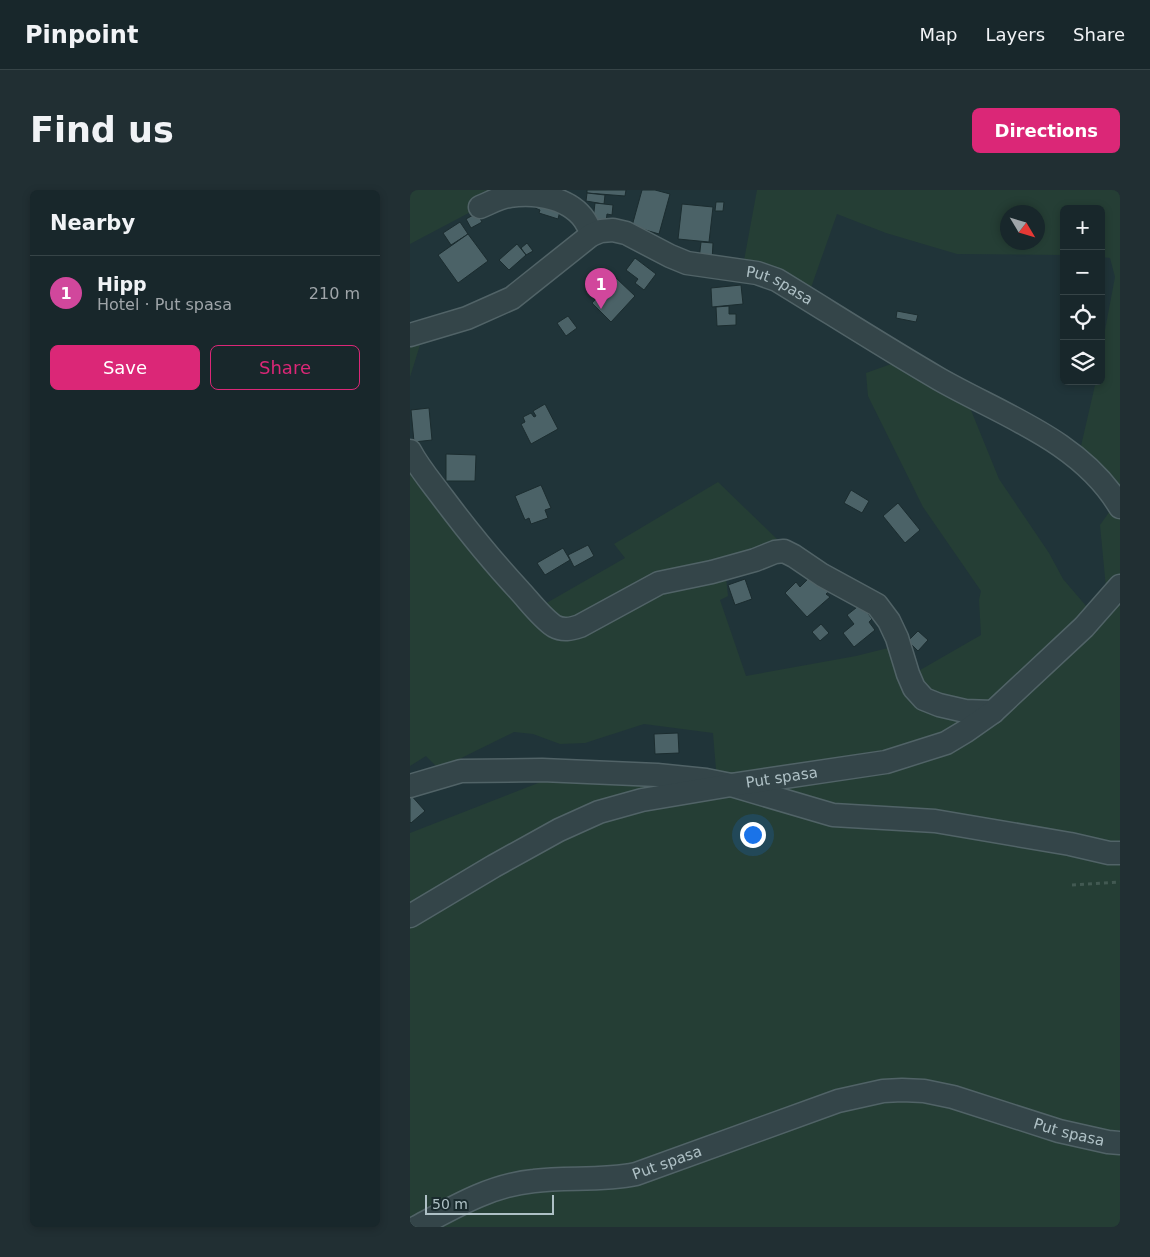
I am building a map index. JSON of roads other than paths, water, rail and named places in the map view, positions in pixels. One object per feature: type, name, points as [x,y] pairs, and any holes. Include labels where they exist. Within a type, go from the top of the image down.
[{"type":"street","points":[[480,207],[509,196],[563,195],[587,224],[591,235]]},
{"type":"street","name":"Put spasa","points":[[410,335],[467,318],[512,298],[591,235],[601,231],[626,232],[687,263],[757,273],[777,280],[921,369],[1045,436],[1078,459],[1108,489],[1120,507]]},
{"type":"street","points":[[410,451],[439,492],[500,570],[536,609],[553,625],[561,629],[580,626],[659,583],[712,572],[774,552],[784,551],[822,575],[877,605],[889,621],[897,638],[914,688],[924,699],[939,705],[965,711],[992,712]]},
{"type":"street","name":"Put spasa","points":[[410,916],[559,830],[599,812],[642,800],[894,759],[946,743],[992,712],[1084,627],[1120,586]]},
{"type":"street","points":[[410,786],[461,771],[542,770],[657,775],[706,780],[732,785],[833,815],[935,821],[1109,853],[1120,853]]},
{"type":"street","name":"Put spasa","points":[[417,1227],[466,1201],[499,1188],[533,1181],[616,1178],[636,1174],[830,1104],[884,1091],[924,1091],[943,1095],[1059,1131],[1120,1143]]},
{"type":"place","name":"Hipp","points":[[601,309]]}]
